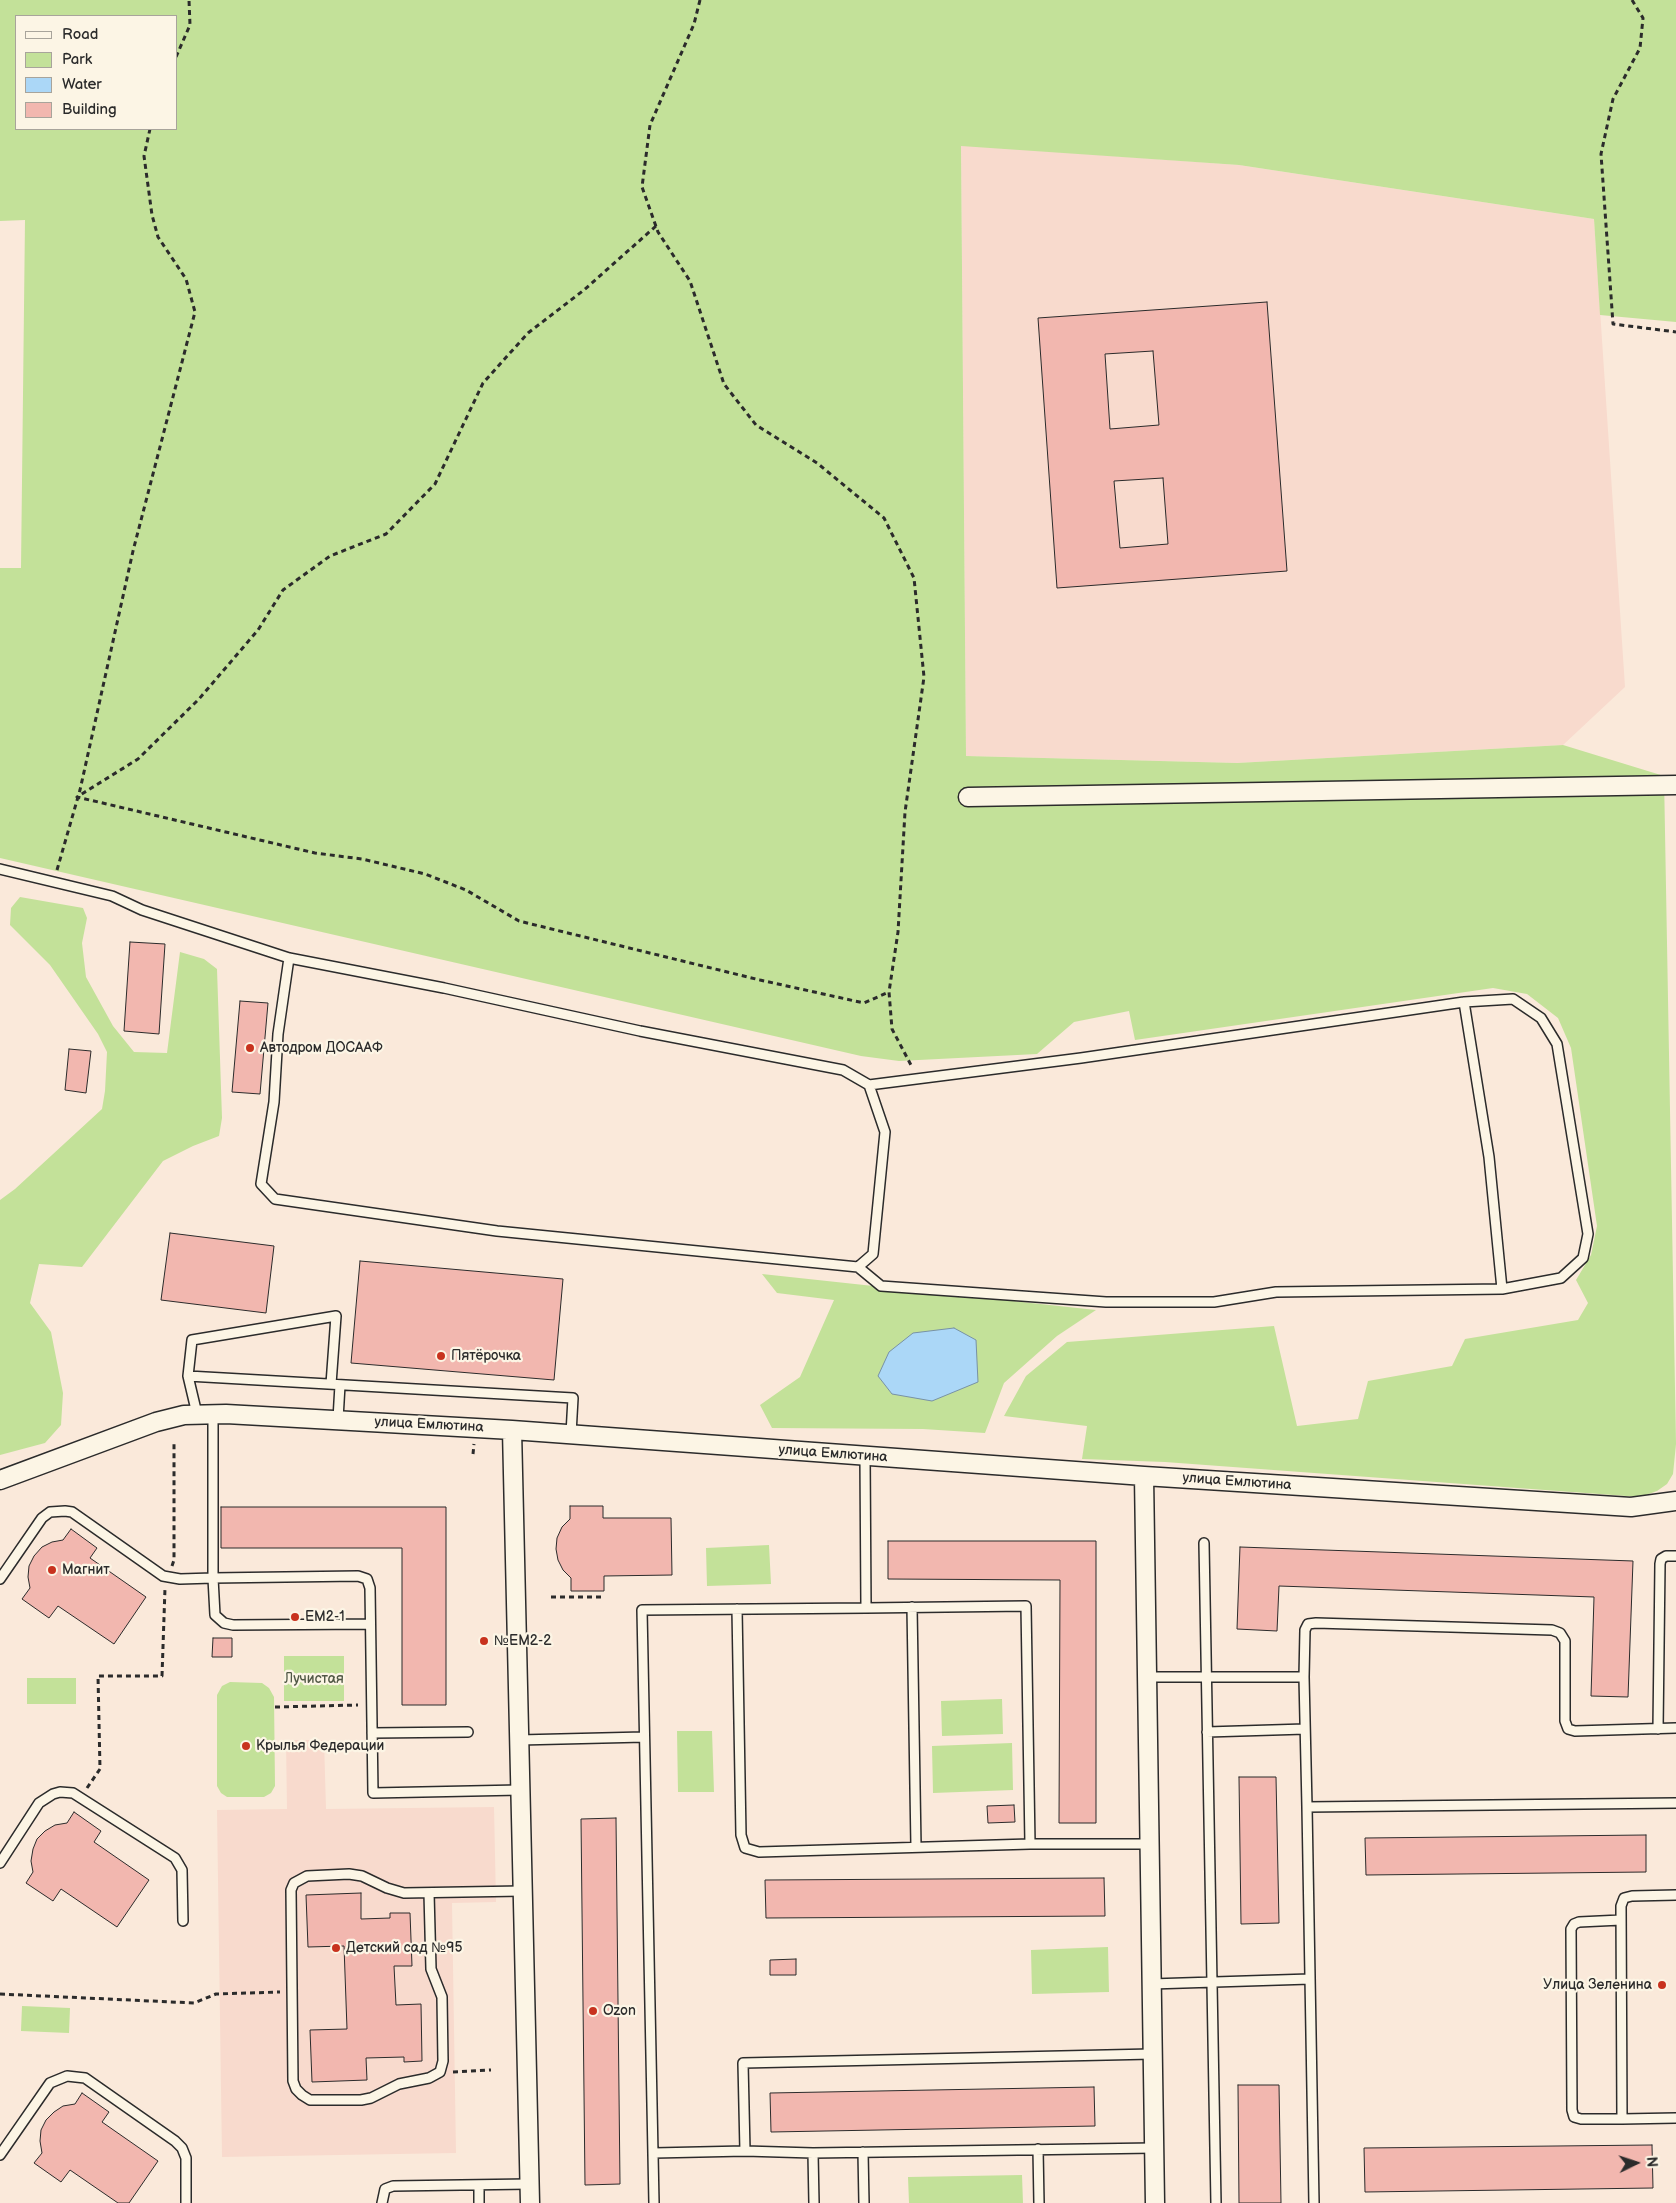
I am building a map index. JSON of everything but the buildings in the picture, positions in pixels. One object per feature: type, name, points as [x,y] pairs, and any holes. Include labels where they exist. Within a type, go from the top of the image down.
[{"type":"street","points":[[968,797],[1676,785]]},
{"type":"street","name":"улица Емлютина","points":[[0,1480],[156,1422],[184,1415],[205,1414],[338,1419],[512,1430],[1144,1476],[1631,1507],[1676,1501]]},
{"type":"street","points":[[512,1430],[530,2203]]},
{"type":"street","points":[[1144,1476],[1155,2203]]},
{"type":"lane","points":[[0,869],[112,896],[142,910],[289,958],[444,988],[640,1031],[844,1070],[869,1085],[1081,1058],[1464,1002],[1513,999],[1542,1018],[1557,1044],[1588,1234],[1583,1258],[1560,1278],[1502,1289],[1276,1292],[1214,1302],[1106,1302],[881,1286],[858,1267],[497,1231],[274,1199],[261,1184],[274,1102],[278,1034],[289,958]]},
{"type":"lane","points":[[1464,1002],[1489,1157],[1502,1289]]},
{"type":"lane","points":[[858,1267],[873,1254],[885,1132],[869,1085]]},
{"type":"lane","points":[[338,1419],[336,1316],[192,1340],[188,1376],[205,1414],[215,1615],[220,1621],[227,1624],[369,1624]]},
{"type":"lane","points":[[188,1376],[573,1398],[571,1434]]},
{"type":"lane","points":[[865,1456],[866,1608]]},
{"type":"lane","points":[[0,1579],[42,1518],[50,1512],[65,1511],[72,1512],[168,1578],[358,1576],[367,1579],[370,1588],[369,1624],[373,1793],[520,1790]]},
{"type":"lane","points":[[1204,1543],[1216,2203]]},
{"type":"lane","points":[[1658,1729],[1660,1564],[1661,1558],[1676,1556]]},
{"type":"lane","points":[[654,2203],[642,1610],[1026,1606],[1030,1844]]},
{"type":"lane","points":[[912,1607],[916,1847]]},
{"type":"lane","points":[[737,1609],[741,1835],[745,1848],[759,1852],[1030,1844],[1149,1844]]},
{"type":"lane","points":[[1314,2203],[1304,1677],[1305,1630],[1308,1624],[1552,1630],[1560,1633],[1565,1641],[1565,1721],[1568,1729],[1575,1731],[1676,1728]]},
{"type":"lane","points":[[1146,1677],[1304,1677]]},
{"type":"lane","points":[[1207,1732],[1305,1729]]},
{"type":"lane","points":[[372,1733],[468,1732]]},
{"type":"lane","points":[[519,1740],[644,1737]]},
{"type":"lane","points":[[0,1863],[39,1803],[45,1798],[60,1792],[73,1794],[81,1797],[175,1858],[182,1870],[183,1921]]},
{"type":"lane","points":[[1306,1807],[1676,1803]]},
{"type":"lane","points":[[429,1893],[431,1969],[442,1997],[443,2060],[440,2072],[429,2078],[399,2084],[371,2098],[361,2100],[310,2100],[296,2089],[293,2081],[291,1890],[294,1883],[300,1878],[307,1876],[349,1874],[362,1876],[387,1888],[404,1893],[522,1891]]},
{"type":"lane","points":[[1622,2119],[1621,1920],[1624,1898],[1632,1896],[1676,1895]]},
{"type":"lane","points":[[1621,1920],[1578,1922],[1571,1929],[1572,2110],[1574,2117],[1581,2119],[1676,2118]]},
{"type":"lane","points":[[1151,1984],[1310,1979]]},
{"type":"lane","points":[[745,2151],[743,2063],[1152,2054]]},
{"type":"lane","points":[[0,2155],[50,2083],[67,2076],[85,2078],[175,2141],[182,2148],[186,2158],[186,2203]]},
{"type":"lane","points":[[654,2153],[745,2151],[813,2153],[1154,2148]]},
{"type":"lane","points":[[1038,2149],[1039,2203]]},
{"type":"lane","points":[[863,2152],[864,2203]]},
{"type":"lane","points":[[813,2153],[814,2203]]},
{"type":"lane","points":[[382,2203],[385,2189],[394,2186],[529,2184]]},
{"type":"lane","points":[[479,2185],[479,2203]]},
{"type":"path","points":[[178,52],[190,25],[189,0]]},
{"type":"path","points":[[700,0],[694,24],[650,125],[642,187],[656,226],[690,281],[724,384],[756,425],[817,463],[884,518],[914,578],[924,677],[904,812],[898,932],[888,992],[892,1029],[919,1079]]},
{"type":"path","points":[[1632,0],[1643,18],[1640,48],[1613,99],[1601,154],[1614,324],[1676,332]]},
{"type":"path","points":[[54,882],[78,796],[134,551],[195,312],[186,278],[158,237],[152,215],[144,156],[150,130]]},
{"type":"path","points":[[78,796],[138,759],[200,699],[258,630],[283,590],[330,556],[386,534],[435,484],[483,383],[528,333],[584,290],[656,226]]},
{"type":"path","points":[[78,796],[315,853],[362,859],[425,874],[466,890],[519,921],[760,980],[864,1003],[888,992]]},
{"type":"path","points":[[81,1797],[100,1769],[98,1676],[162,1676],[164,1591],[174,1560],[174,1442]]},
{"type":"path","points":[[551,1597],[602,1597]]},
{"type":"path","points":[[275,1707],[371,1705]]},
{"type":"path","points":[[0,1994],[194,2003],[216,1994],[292,1992]]},
{"type":"path","points":[[440,2072],[491,2070]]},
{"type":"shaded area","points":[[961,145],[1239,165],[1594,219],[1625,687],[1563,745],[1237,763],[966,756]]},
{"type":"shaded area","name":"Детский сад №95","points":[[286,1740],[324,1740],[326,1809],[494,1807],[496,1902],[452,1903],[456,2153],[222,2157],[217,1810],[287,1809]]},
{"type":"green space","points":[[0,0],[1676,0],[1676,322],[1600,315],[1594,219],[1239,165],[961,146],[966,756],[1237,763],[1563,745],[1664,776],[1676,1444],[1673,1474],[1667,1484],[1657,1491],[1640,1497],[1165,1462],[1082,1459],[1087,1426],[1004,1416],[1026,1376],[1067,1342],[1274,1326],[1297,1426],[1358,1419],[1368,1381],[1452,1366],[1465,1339],[1578,1320],[1588,1303],[1576,1280],[1591,1255],[1597,1226],[1571,1048],[1558,1018],[1527,994],[1493,988],[1135,1040],[1129,1011],[1074,1022],[1037,1054],[899,1061],[861,1056],[0,858],[0,568],[21,568],[25,220],[0,221]]},
{"type":"green space","points":[[20,897],[83,908],[87,918],[82,943],[86,977],[113,1026],[134,1052],[167,1053],[180,952],[204,959],[217,969],[222,1118],[219,1136],[163,1161],[82,1267],[39,1264],[30,1303],[51,1332],[63,1393],[61,1425],[45,1443],[0,1455],[0,1200],[15,1189],[102,1109],[107,1052],[98,1034],[50,965],[10,925],[11,908]]},
{"type":"green space","points":[[762,1274],[1096,1310],[1057,1336],[1004,1383],[985,1433],[923,1429],[772,1428],[760,1405],[800,1377],[834,1300],[777,1293]]},
{"type":"green space","points":[[769,1545],[771,1584],[707,1586],[706,1548]]},
{"type":"green space","name":"Лучистая","points":[[284,1656],[344,1656],[344,1701],[284,1701]]},
{"type":"green space","points":[[27,1678],[76,1678],[76,1704],[27,1704]]},
{"type":"green space","name":"Крылья Федерации","points":[[230,1682],[262,1683],[269,1688],[274,1697],[275,1786],[271,1793],[264,1797],[227,1797],[221,1793],[217,1786],[217,1695],[222,1686]]},
{"type":"green space","points":[[1002,1699],[1003,1734],[942,1736],[941,1701]]},
{"type":"green space","points":[[677,1731],[712,1731],[714,1792],[678,1792]]},
{"type":"green space","points":[[1012,1743],[1013,1790],[933,1793],[932,1746]]},
{"type":"green space","points":[[1108,1947],[1109,1992],[1032,1994],[1031,1950]]},
{"type":"green space","points":[[22,2006],[70,2008],[69,2033],[21,2031]]},
{"type":"green space","points":[[1022,2175],[1023,2203],[909,2203],[908,2177]]},
{"type":"water","points":[[954,1328],[976,1340],[978,1382],[932,1401],[892,1394],[878,1376],[889,1352],[913,1333]]},
{"type":"place","name":"Автодром ДОСААФ","points":[[250,1048]]},
{"type":"place","name":"Пятёрочка","points":[[441,1356]]},
{"type":"place","name":"Магнит","points":[[52,1570]]},
{"type":"place","name":"ЕМ2-1","points":[[295,1617]]},
{"type":"place","name":"№ЕМ2-2","points":[[484,1641]]},
{"type":"place","name":"Крылья Федерации","points":[[246,1746]]},
{"type":"place","name":"Детский сад №95","points":[[336,1948]]},
{"type":"place","name":"Улица Зеленина","points":[[1662,1985]]},
{"type":"place","name":"Ozon","points":[[593,2011]]}]
